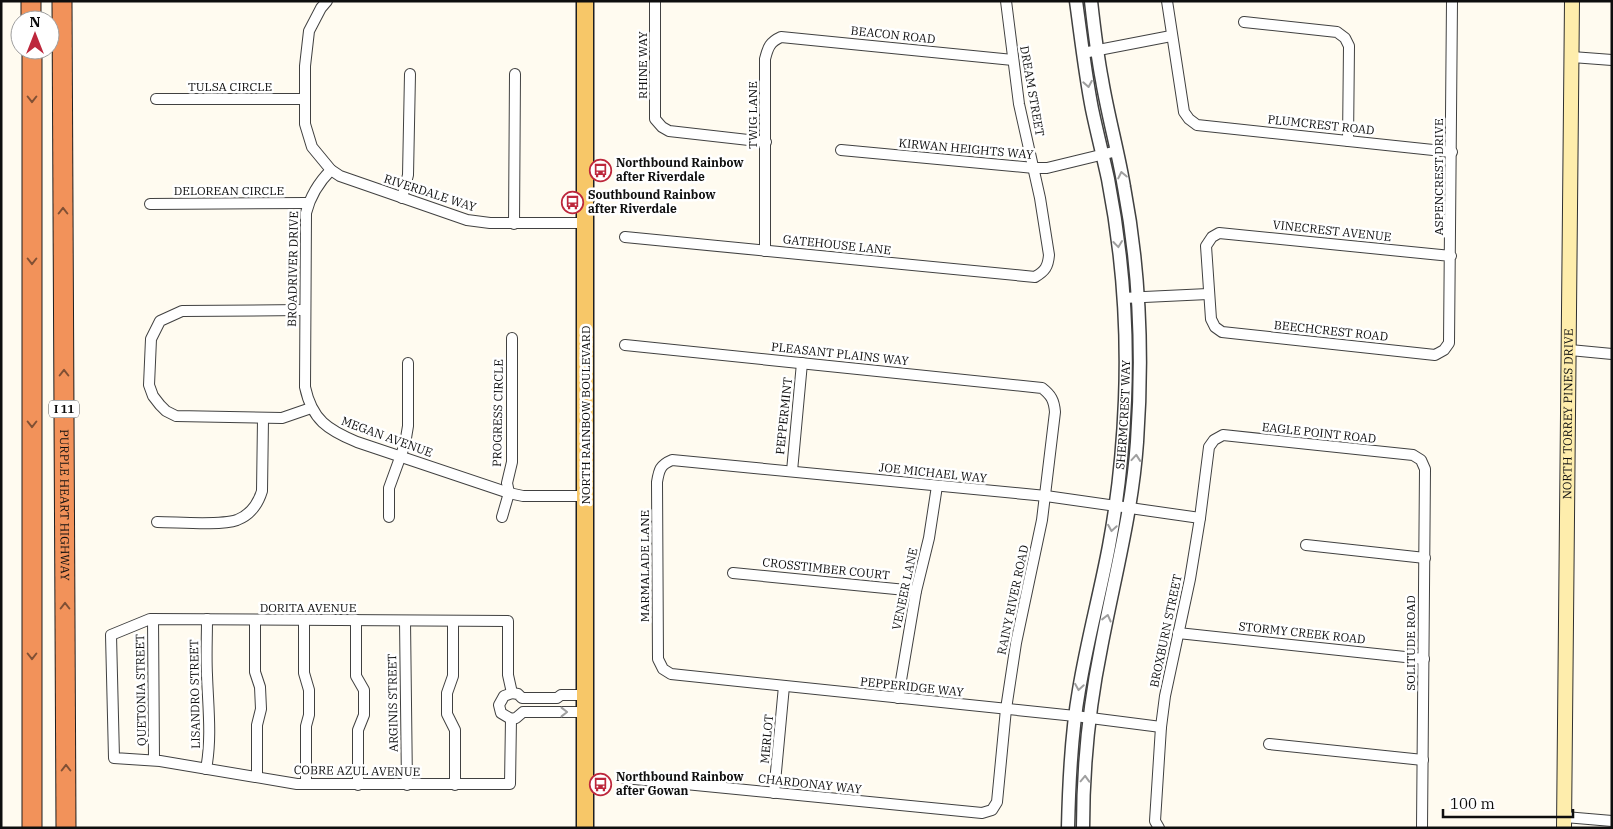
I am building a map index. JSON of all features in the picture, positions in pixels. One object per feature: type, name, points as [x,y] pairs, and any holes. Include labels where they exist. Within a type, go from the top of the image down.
[{"type":"highway","name":"PURPLE HEART HIGHWAY","points":[[62,1],[66,822]]},
{"type":"highway","name":"I 11","points":[[32,60],[32,819]]},
{"type":"main road","name":"NORTH RAINBOW BOULEVARD","points":[[585,1],[585,828]]},
{"type":"main road","name":"NORTH TORREY PINES DRIVE","points":[[1565,822],[1572,1]]},
{"type":"street","points":[[327,1],[321,8],[309,31],[304,99],[305,124],[312,147],[331,170]]},
{"type":"street","name":"RHINE WAY","points":[[655,1],[655,119],[662,127],[669,131],[766,142]]},
{"type":"street","name":"DREAM STREET","points":[[1006,1],[1019,104],[1040,198],[1049,255],[1048,264],[1044,272]]},
{"type":"street","name":"SHERMCREST WAY","points":[[1068,828],[1075,716],[1086,649],[1116,505],[1125,400],[1126,340],[1117,233],[1083,53],[1076,1]]},
{"type":"street","name":"SHERMCREST WAY","points":[[1083,828],[1085,763],[1090,718],[1101,649],[1118,573],[1134,474],[1139,412],[1140,351],[1138,297],[1133,245],[1124,186],[1097,50],[1091,1]]},
{"type":"street","points":[[1083,53],[1171,36],[1167,1]]},
{"type":"street","name":"ASPENCREST DRIVE","points":[[1444,350],[1450,343],[1452,1]]},
{"type":"street","points":[[1244,22],[1337,32],[1345,38],[1349,46],[1348,141]]},
{"type":"street","name":"PLUMCREST ROAD","points":[[1171,36],[1184,112],[1189,120],[1197,125],[1452,152]]},
{"type":"street","name":"BEACON ROAD","points":[[772,41],[781,37],[1013,60]]},
{"type":"street","name":"TWIG LANE","points":[[765,251],[765,59],[767,49],[772,41]]},
{"type":"street","points":[[1572,56],[1612,60]]},
{"type":"street","points":[[402,198],[408,175],[410,74]]},
{"type":"street","points":[[514,74],[514,224]]},
{"type":"street","name":"TULSA CIRCLE","points":[[156,100],[304,99]]},
{"type":"street","name":"KIRWAN HEIGHTS WAY","points":[[841,150],[1034,168],[1047,168],[1117,151]]},
{"type":"street","name":"RIVERDALE WAY","points":[[331,170],[340,176],[467,220],[490,224],[585,224]]},
{"type":"street","name":"BROADRIVER DRIVE","points":[[311,408],[305,387],[306,213],[308,203],[323,178],[331,170]]},
{"type":"street","name":"DELOREAN CIRCLE","points":[[150,204],[308,203]]},
{"type":"street","name":"VINECREST AVENUE","points":[[1208,294],[1206,246],[1212,237],[1218,233],[1451,256]]},
{"type":"street","name":"GATEHOUSE LANE","points":[[625,236],[1035,277],[1044,272]]},
{"type":"street","points":[[1123,298],[1208,294]]},
{"type":"street","name":"BEECHCREST ROAD","points":[[1208,294],[1211,318],[1215,327],[1222,332],[1435,355],[1444,350]]},
{"type":"street","points":[[304,310],[182,311],[160,321],[151,339],[150,385],[153,396],[160,405],[166,412],[176,416],[282,418],[311,408]]},
{"type":"street","name":"PROGRESS CIRCLE","points":[[502,516],[509,494],[507,483],[512,462],[512,338]]},
{"type":"street","name":"PLEASANT PLAINS WAY","points":[[624,345],[1042,388],[1050,394]]},
{"type":"street","points":[[1570,350],[1612,354]]},
{"type":"street","points":[[389,517],[389,488],[405,444],[408,426],[408,363]]},
{"type":"street","name":"PEPPERMINT","points":[[792,471],[802,363]]},
{"type":"street","name":"RAINY RIVER ROAD","points":[[992,810],[997,802],[1006,709],[1016,643],[1046,496],[1055,412],[1054,402],[1050,394]]},
{"type":"street","name":"MEGAN AVENUE","points":[[311,408],[326,427],[336,433],[509,494],[523,496],[586,496]]},
{"type":"street","points":[[157,522],[219,523],[236,520],[254,508],[260,499],[262,491],[263,418]]},
{"type":"street","name":"EAGLE POINT ROAD","points":[[1214,440],[1223,436],[1233,436],[1412,455],[1421,460]]},
{"type":"street","name":"BROXBURN STREET","points":[[1159,828],[1155,820],[1165,696],[1190,580],[1209,447],[1214,440]]},
{"type":"street","name":"JOE MICHAEL WAY","points":[[664,463],[672,460],[1046,496],[1200,518]]},
{"type":"street","name":"SOLITUDE ROAD","points":[[1421,460],[1426,469],[1422,828]]},
{"type":"street","name":"MARMALADE LANE","points":[[663,669],[658,659],[657,482],[659,470],[664,463]]},
{"type":"street","name":"VENEER LANE","points":[[898,698],[916,591],[929,538],[937,486]]},
{"type":"street","points":[[1306,546],[1425,558]]},
{"type":"street","name":"CROSSTIMBER COURT","points":[[733,573],[916,591]]},
{"type":"street","name":"DORITA AVENUE","points":[[114,758],[111,635],[152,619],[508,621],[508,675],[512,693]]},
{"type":"street","name":"QUETONIA STREET","points":[[152,619],[154,760]]},
{"type":"street","name":"LISANDRO STREET","points":[[206,769],[209,754],[207,619]]},
{"type":"street","points":[[256,620],[256,672],[260,686],[261,709],[257,725],[257,777]]},
{"type":"street","points":[[304,620],[304,673],[309,690],[309,715],[306,726],[306,784]]},
{"type":"street","points":[[356,620],[356,676],[364,690],[364,715],[358,730],[358,785]]},
{"type":"street","name":"ARGINIS STREET","points":[[405,621],[407,785]]},
{"type":"street","points":[[453,621],[453,676],[447,693],[447,714],[455,730],[455,785]]},
{"type":"street","name":"STORMY CREEK ROAD","points":[[1178,633],[1424,659]]},
{"type":"street","name":"PEPPERIDGE WAY","points":[[663,669],[671,674],[1075,716],[1161,727]]},
{"type":"street","name":"MERLOT","points":[[774,793],[784,686]]},
{"type":"street","points":[[586,696],[561,695],[557,698],[522,698],[518,694],[512,693],[504,696],[499,705],[501,713],[511,718],[516,718],[523,712],[586,712]]},
{"type":"street","name":"COBRE AZUL AVENUE","points":[[114,758],[154,760],[297,784],[510,784],[511,718]]},
{"type":"street","points":[[1269,744],[1423,760]]},
{"type":"street","name":"CHARDONAY WAY","points":[[624,778],[982,813],[992,810]]},
{"type":"street","points":[[1565,822],[1612,821]]},
{"type":"place","name":"Northbound Rainbow after Riverdale","points":[[600,170]]},
{"type":"place","name":"Southbound Rainbow after Riverdale","points":[[572,202]]},
{"type":"place","name":"Northbound Rainbow after Gowan","points":[[600,784]]}]
